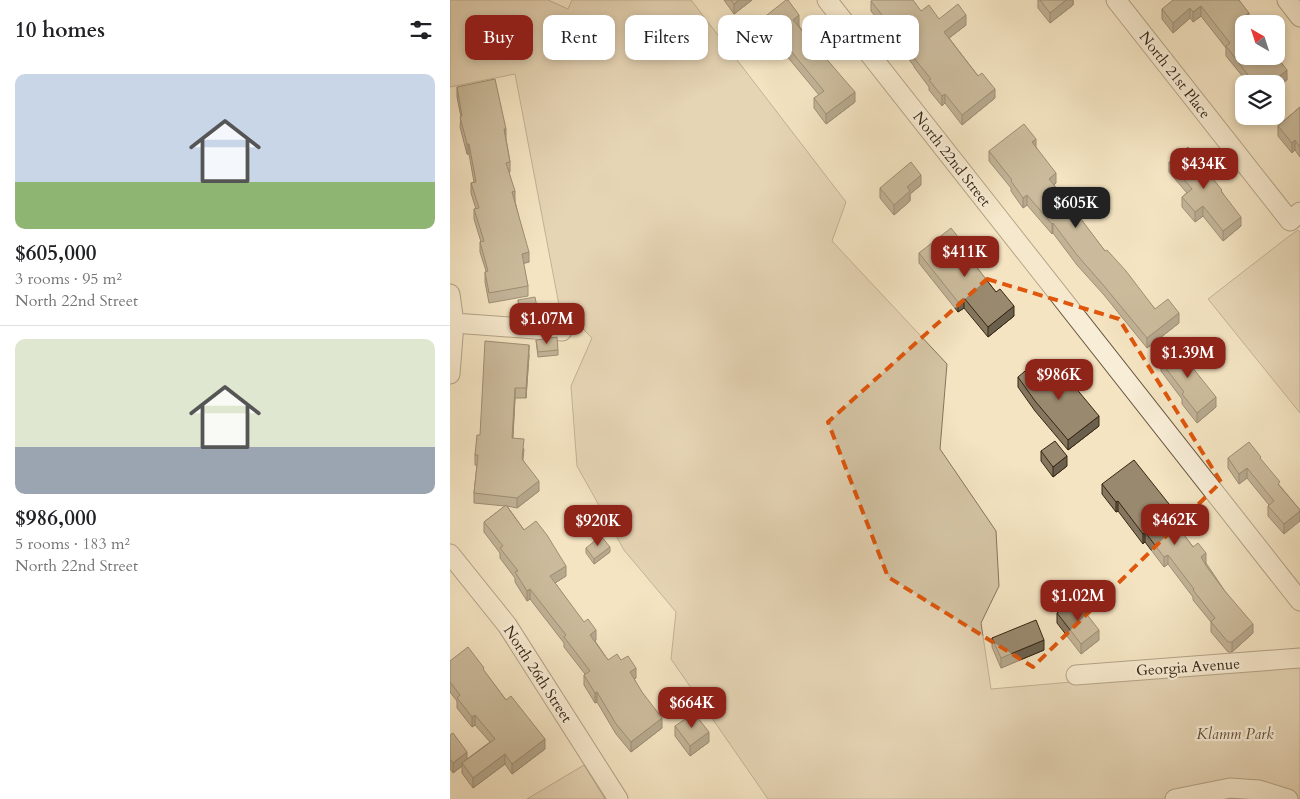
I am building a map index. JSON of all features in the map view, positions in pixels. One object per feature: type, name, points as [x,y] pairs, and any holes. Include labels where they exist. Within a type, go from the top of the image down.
[{"type":"street","name":"North 22nd Street","points":[[827,0],[1300,601]]},
{"type":"street","name":"North 21st Place","points":[[1116,0],[1295,216]]},
{"type":"street","points":[[1287,0],[1300,17]]},
{"type":"street","points":[[450,294],[454,324],[450,374]]},
{"type":"street","points":[[454,324],[562,332]]},
{"type":"street","name":"North 26th Street","points":[[450,554],[507,625],[618,799]]},
{"type":"street","name":"Georgia Avenue","points":[[1076,675],[1300,658]]},
{"type":"street","points":[[1175,799],[1230,788],[1259,790],[1288,799]]},
{"type":"highlighted area","points":[[987,279],[1119,319],[1221,482],[1033,667],[888,577],[828,422]]},
{"type":"green space","name":"Klamm Park","points":[[450,0],[548,0],[568,9],[572,0],[691,0],[703,15],[625,15],[625,60],[708,60],[708,22],[718,35],[718,60],[737,60],[846,202],[832,241],[947,364],[940,449],[996,531],[999,586],[981,623],[991,689],[1292,663],[1300,666],[1300,799],[768,799],[671,659],[676,612],[624,550],[577,466],[571,386],[592,338],[559,305],[515,74],[450,87]]},
{"type":"green space","points":[[1298,230],[1300,232],[1300,413],[1208,299]]},
{"type":"green space","points":[[584,765],[605,799],[527,799]]},
{"type":"building","points":[[731,0],[739,0],[734,4]]},
{"type":"building","points":[[788,0],[799,15],[793,20],[802,30],[802,60],[827,60],[855,92],[826,114],[814,98],[824,91],[792,52],[792,15],[767,15]]},
{"type":"building","points":[[913,0],[921,11],[929,5],[939,19],[958,4],[966,15],[944,32],[978,76],[982,73],[995,89],[962,115],[945,94],[942,96],[916,60],[919,60],[919,15],[882,15],[871,1]]},
{"type":"building","points":[[1040,0],[1066,0],[1050,13]]},
{"type":"building","points":[[1173,0],[1239,0],[1249,13],[1246,15],[1235,15],[1235,58],[1226,46],[1230,43],[1201,6],[1193,12],[1190,8],[1173,23],[1162,9]]},
{"type":"building","points":[[1240,65],[1283,65],[1287,70],[1281,75],[1248,75]]},
{"type":"building","points":[[495,79],[506,129],[504,129],[510,162],[506,163],[515,191],[512,192],[529,252],[522,254],[528,286],[489,293],[485,272],[488,271],[480,242],[484,241],[474,209],[479,208],[471,183],[476,182],[469,144],[467,144],[460,117],[462,116],[457,87]]},
{"type":"building","points":[[1300,107],[1300,147],[1295,140],[1292,143],[1278,126],[1285,125],[1285,120]]},
{"type":"building","points":[[1024,124],[1036,139],[1032,142],[1056,173],[1049,179],[1105,251],[1107,250],[1126,271],[1155,309],[1168,299],[1179,313],[1147,338],[1077,255],[1053,223],[1027,195],[1023,198],[1012,180],[989,151]]},
{"type":"building","points":[[1188,147],[1241,217],[1223,231],[1203,206],[1195,212],[1182,197],[1192,189],[1169,162]]},
{"type":"building","points":[[911,162],[921,175],[907,187],[910,191],[894,205],[880,188]]},
{"type":"building","points":[[951,228],[966,247],[963,250],[996,292],[1000,289],[1014,306],[988,327],[964,298],[958,302],[919,253]]},
{"type":"building","points":[[535,297],[538,312],[520,312],[518,300]]},
{"type":"building","points":[[557,337],[558,350],[538,352],[536,340]]},
{"type":"building","points":[[485,341],[529,345],[526,388],[515,388],[512,438],[524,439],[522,459],[539,481],[517,498],[474,493],[478,455],[475,455],[477,435],[480,435]]},
{"type":"building","points":[[1184,344],[1194,357],[1188,362],[1216,397],[1197,413],[1161,362]]},
{"type":"building","points":[[1037,361],[1055,384],[1065,375],[1099,416],[1068,440],[1035,401],[1018,377]]},
{"type":"building","points":[[1055,441],[1067,456],[1053,467],[1041,451]]},
{"type":"building","points":[[1249,442],[1280,482],[1278,484],[1300,510],[1284,524],[1268,506],[1274,501],[1247,468],[1239,474],[1228,458]]},
{"type":"building","points":[[1134,460],[1169,504],[1164,508],[1193,547],[1198,543],[1206,553],[1201,557],[1207,567],[1253,624],[1232,642],[1228,642],[1211,622],[1215,618],[1168,555],[1164,557],[1145,532],[1143,534],[1118,501],[1116,502],[1102,484]]},
{"type":"building","points":[[506,505],[524,530],[536,521],[547,535],[566,566],[550,576],[584,622],[588,619],[596,630],[590,635],[608,660],[617,654],[621,660],[628,656],[636,668],[630,672],[642,692],[662,718],[631,742],[616,724],[597,692],[595,693],[584,675],[590,671],[564,637],[566,635],[530,589],[527,591],[515,572],[518,571],[500,548],[503,546],[484,522]]},
{"type":"building","points":[[601,536],[610,547],[594,559],[586,548]]},
{"type":"building","points":[[1075,599],[1099,630],[1081,644],[1057,613]]},
{"type":"building","points":[[1036,620],[1044,640],[1001,658],[992,638]]},
{"type":"building","points":[[468,647],[506,700],[511,696],[545,739],[512,764],[505,754],[473,778],[462,763],[495,739],[475,715],[472,717],[457,698],[460,695],[450,682],[450,661]]},
{"type":"building","points":[[694,713],[709,732],[690,746],[675,726]]},
{"type":"building","points":[[453,733],[467,752],[453,763],[450,759],[450,735]]}]
